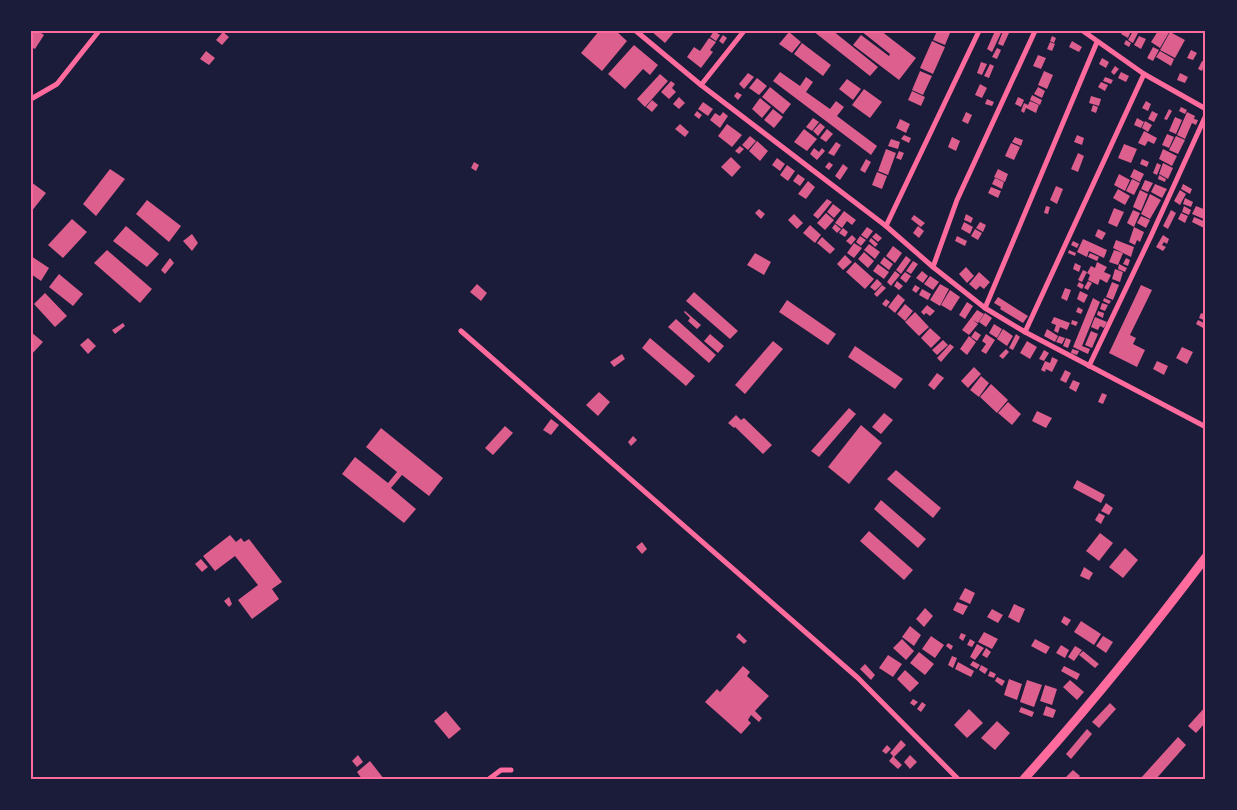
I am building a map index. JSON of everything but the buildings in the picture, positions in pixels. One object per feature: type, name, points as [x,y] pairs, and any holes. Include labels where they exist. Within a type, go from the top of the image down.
[{"type":"highway","points":[[1024,779],[1126,659],[1206,557]]},
{"type":"street","points":[[31,99],[57,84],[99,31]]},
{"type":"street","points":[[636,31],[701,85],[886,226],[933,267],[985,308],[1025,332],[1206,427]]},
{"type":"street","points":[[701,85],[744,31]]},
{"type":"street","points":[[886,226],[979,31]]},
{"type":"street","points":[[933,267],[957,200],[1035,31]]},
{"type":"street","points":[[1083,31],[1144,74],[1206,109]]},
{"type":"street","points":[[985,308],[1097,42]]},
{"type":"street","points":[[1025,332],[1144,74]]},
{"type":"street","points":[[1089,366],[1206,114]]},
{"type":"street","points":[[461,330],[858,678],[958,779]]},
{"type":"street","points":[[489,779],[501,770],[511,770]]}]
